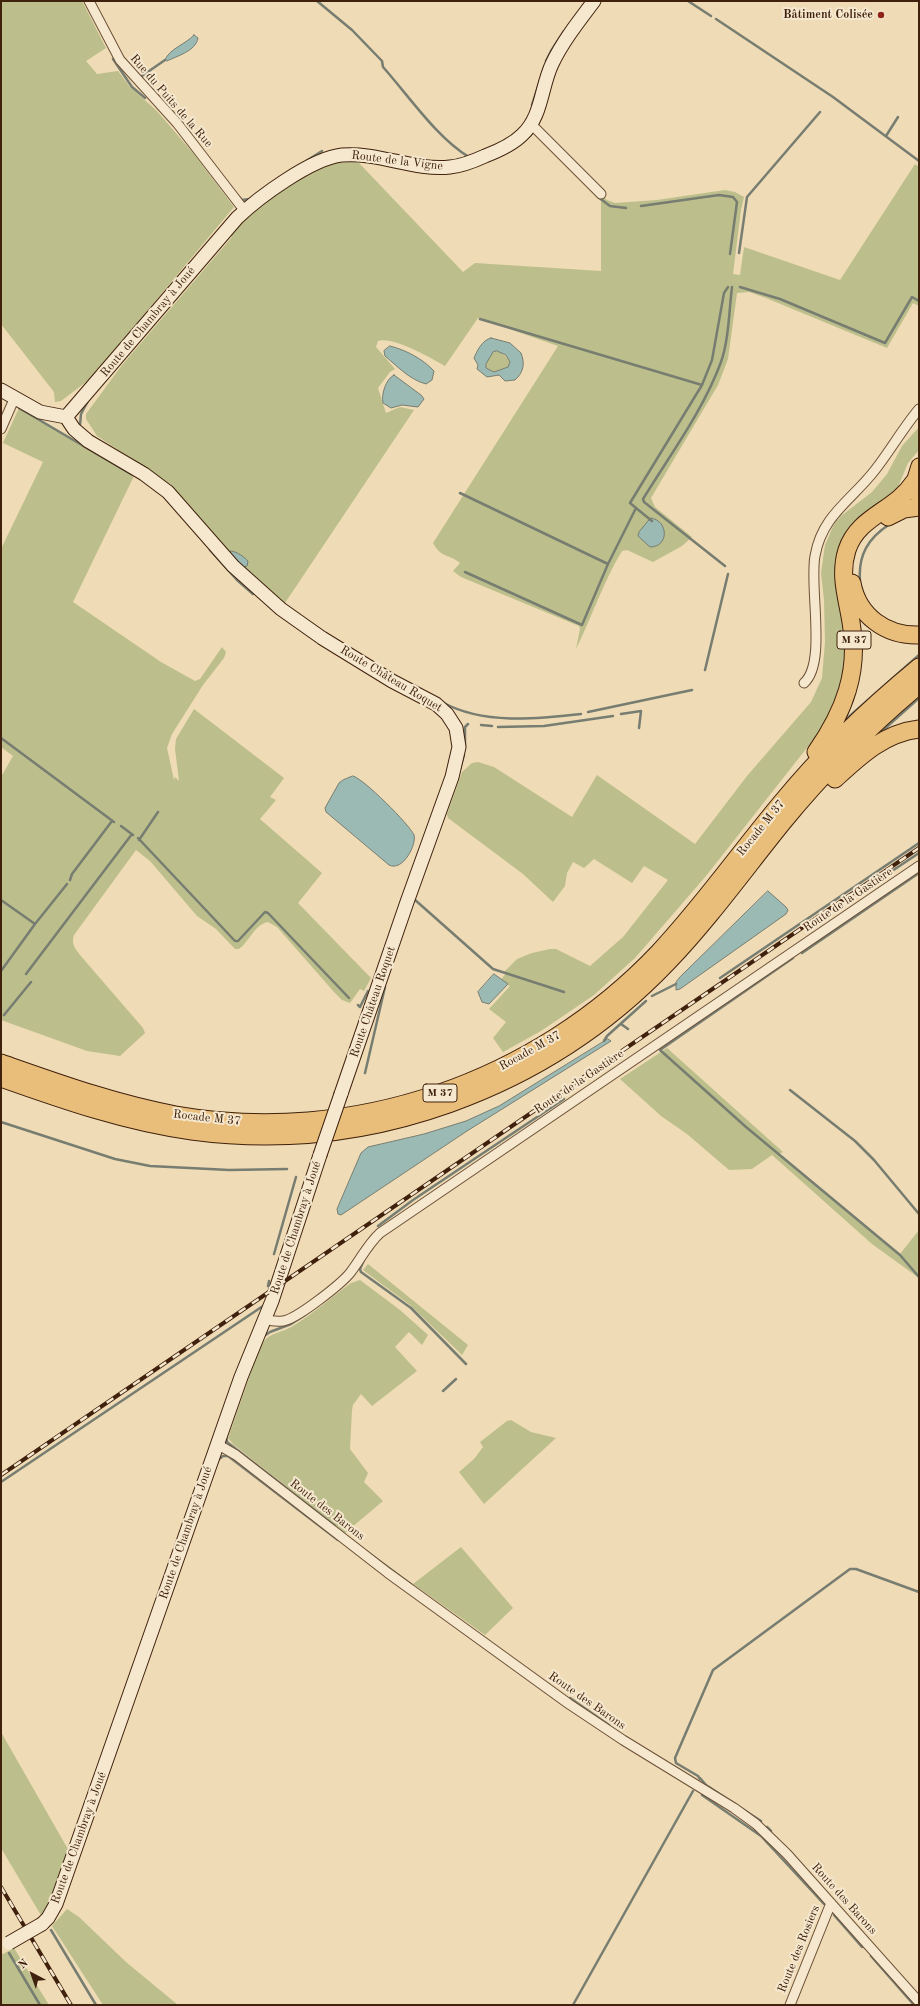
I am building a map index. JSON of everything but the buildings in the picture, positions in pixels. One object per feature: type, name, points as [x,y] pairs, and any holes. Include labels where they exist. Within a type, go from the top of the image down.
[{"type":"highway","name":"M 37","points":[[777,807],[833,727],[848,691],[852,671],[854,644],[843,577],[848,549],[860,528],[876,514],[899,500],[914,482]]},
{"type":"highway","name":"M 37","points":[[919,507],[910,507],[897,512],[880,521],[866,534],[855,552],[851,576],[852,585],[860,605],[874,622],[885,629],[896,633],[919,635]]},
{"type":"highway","name":"Rocade M 37","points":[[1,1063],[128,1105],[176,1115],[225,1121],[292,1122],[342,1117],[390,1108],[437,1094],[476,1080],[525,1055],[563,1033],[608,999],[646,965],[675,934],[777,807],[845,734],[886,695],[919,667]]},
{"type":"highway","name":"Rocade M 37","points":[[1,1078],[130,1119],[190,1131],[275,1136],[326,1133],[377,1124],[426,1112],[481,1092],[527,1070],[571,1044],[613,1013],[642,988],[680,949],[801,801],[838,761],[919,685]]},
{"type":"highway","name":"M 37","points":[[768,841],[866,751],[898,734],[919,729]]},
{"type":"main road","points":[[919,466],[914,482],[919,500]]},
{"type":"street","name":"Rue du Puits de la Rue","points":[[89,1],[120,60],[177,123],[244,210]]},
{"type":"street","name":"Route de la Vigne","points":[[229,226],[244,210],[298,174],[330,157],[351,155],[423,166],[450,167],[475,161],[521,137],[531,124],[552,64],[571,31],[594,1]]},
{"type":"street","points":[[531,124],[601,194]]},
{"type":"street","name":"Route de Chambray à Joué","points":[[66,417],[229,226]]},
{"type":"street","points":[[1,390],[40,412],[66,417]]},
{"type":"street","points":[[1,429],[15,397]]},
{"type":"street","points":[[804,682],[810,675],[815,656],[817,631],[813,568],[820,540],[825,528],[837,509],[874,472],[919,409]]},
{"type":"street","name":"Route Château Roquet","points":[[66,417],[74,429],[88,441],[144,474],[168,492],[233,566],[281,609],[340,649],[436,704],[447,714],[456,728],[459,747],[452,777],[341,1094]]},
{"type":"street","name":"Route de la Gastière","points":[[265,1318],[273,1321],[284,1321],[299,1313],[347,1277],[367,1246],[384,1230],[919,866]]},
{"type":"street","name":"Route de Chambray à Joué","points":[[5,1946],[42,1924],[48,1918],[56,1904],[217,1444],[251,1350],[265,1318],[341,1094]]},
{"type":"street","name":"Route des Barons","points":[[217,1444],[236,1454],[388,1573],[570,1704],[640,1751],[745,1816],[778,1844],[919,2002]]},
{"type":"street","name":"Route des Rosiers","points":[[790,2005],[831,1903]]},
{"type":"green space","points":[[1,1],[82,1],[106,48],[86,61],[97,74],[118,71],[130,87],[157,111],[193,153],[234,207],[90,379],[61,401],[55,402],[54,392],[1,324]]},
{"type":"green space","points":[[351,162],[359,163],[463,272],[475,263],[601,271],[601,194],[607,200],[615,203],[657,200],[725,190],[735,192],[744,197],[733,274],[740,275],[744,247],[840,280],[915,164],[919,167],[919,306],[913,303],[887,348],[766,298],[749,292],[737,293],[728,359],[718,385],[651,498],[655,507],[692,537],[682,546],[653,562],[627,550],[622,551],[609,575],[576,649],[580,629],[579,626],[461,577],[453,571],[460,563],[442,554],[433,543],[558,346],[478,318],[445,366],[422,353],[402,345],[385,340],[378,341],[376,347],[395,369],[390,372],[378,388],[386,413],[400,407],[414,410],[285,603],[237,562],[170,484],[97,436],[86,419],[86,414],[122,365],[232,237],[228,234],[277,193],[304,175],[332,164]]},
{"type":"green space","points":[[493,351],[501,352],[507,358],[510,362],[508,367],[494,372],[486,368],[487,361]]},
{"type":"green space","points":[[19,408],[134,476],[73,602],[161,662],[195,681],[200,679],[222,647],[226,652],[224,658],[203,685],[172,734],[167,748],[174,780],[175,777],[179,781],[175,749],[176,739],[194,709],[284,778],[270,797],[276,800],[260,819],[322,873],[298,903],[371,978],[364,991],[360,989],[350,1003],[342,1000],[277,927],[268,922],[259,926],[243,946],[239,949],[235,949],[216,929],[197,916],[150,861],[136,850],[74,935],[73,941],[74,946],[80,955],[143,1028],[145,1033],[120,1056],[87,1051],[1,1020],[1,777],[13,756],[1,747],[1,549],[43,462],[3,443]]},
{"type":"green space","points":[[919,427],[919,450],[908,463],[898,487],[846,538],[848,646],[841,695],[817,735],[706,876],[635,958],[594,995],[541,1031],[503,1052],[493,1038],[506,1022],[489,1009],[510,986],[500,981],[506,973],[504,972],[517,959],[532,953],[550,949],[556,949],[590,966],[623,937],[668,880],[644,866],[632,883],[594,859],[584,868],[573,862],[567,873],[565,886],[553,902],[523,874],[448,818],[447,814],[462,772],[472,763],[478,762],[494,767],[572,817],[597,775],[695,844],[747,776],[811,702],[822,678],[825,642],[824,600],[821,573],[825,545],[834,524],[841,516],[872,492],[887,474],[902,446]]},
{"type":"green space","points":[[667,1048],[783,1152],[779,1154],[900,1254],[919,1230],[919,1278],[872,1244],[772,1155],[752,1169],[729,1170],[687,1134],[661,1116],[620,1079]]},
{"type":"green space","points":[[368,1264],[468,1345],[462,1355],[410,1305],[363,1270]]},
{"type":"green space","points":[[360,1280],[400,1310],[428,1335],[422,1345],[409,1332],[395,1347],[417,1371],[372,1406],[361,1394],[353,1405],[350,1449],[368,1473],[364,1482],[383,1501],[345,1533],[234,1445],[228,1438],[262,1343],[270,1336],[288,1329],[301,1321],[351,1283]]},
{"type":"green space","points":[[511,1420],[531,1432],[556,1438],[484,1504],[459,1472],[474,1459],[483,1447],[480,1442],[507,1421]]},
{"type":"green space","points":[[461,1547],[513,1608],[485,1635],[413,1584]]},
{"type":"green space","points":[[1,1732],[69,1851],[53,1898],[42,1917],[1,1848]]},
{"type":"green space","points":[[67,1909],[79,1917],[126,1962],[178,2005],[103,2005],[52,1926]]},
{"type":"green space","points":[[14,1948],[49,2005],[1,2005],[1,1955]]},
{"type":"water","points":[[194,35],[198,38],[197,43],[190,50],[167,61],[165,60],[170,53]]},
{"type":"water","points":[[491,338],[510,343],[521,353],[523,367],[522,371],[515,380],[505,381],[499,375],[487,377],[477,369],[478,365],[474,358],[480,346]],"holes":[[[497,351],[506,355],[510,362],[508,367],[494,372],[486,368],[486,364],[493,352]]]},
{"type":"water","points":[[390,346],[402,350],[425,363],[434,371],[432,380],[426,384],[404,372],[385,356],[384,351]]},
{"type":"water","points":[[394,375],[421,395],[424,399],[418,407],[402,405],[391,408],[383,403],[385,387]]},
{"type":"water","points":[[651,518],[657,520],[661,524],[664,528],[664,534],[661,543],[650,547],[638,536],[639,532]]},
{"type":"water","points":[[231,551],[243,556],[248,561],[247,566],[243,567],[230,553]]},
{"type":"water","points":[[353,776],[386,802],[414,835],[413,844],[408,856],[399,865],[389,865],[326,812],[325,808],[339,783]]},
{"type":"water","points":[[768,891],[786,907],[788,910],[786,914],[680,989],[676,990],[676,982],[680,977]]},
{"type":"water","points":[[494,974],[508,984],[489,1004],[482,1002],[478,992]]},
{"type":"water","points":[[608,1039],[611,1041],[467,1131],[341,1215],[338,1214],[337,1209],[361,1153],[368,1147],[424,1134],[466,1121],[499,1106]]},
{"type":"waterway","points":[[317,1],[352,30],[382,61],[383,67],[434,128],[457,149],[469,157]]},
{"type":"waterway","points":[[688,1],[711,16]]},
{"type":"waterway","points":[[716,19],[833,97],[919,161]]},
{"type":"waterway","points":[[546,61],[564,31]]},
{"type":"waterway","points":[[113,59],[132,87],[145,98]]},
{"type":"waterway","points":[[139,78],[165,60]]},
{"type":"waterway","points":[[532,105],[544,68]]},
{"type":"waterway","points":[[739,253],[747,197],[820,112]]},
{"type":"waterway","points":[[886,136],[898,117]]},
{"type":"waterway","points":[[306,161],[322,151]]},
{"type":"waterway","points":[[641,206],[719,195],[733,197],[737,202],[730,254]]},
{"type":"waterway","points":[[239,197],[242,200],[250,199]]},
{"type":"waterway","points":[[598,197],[610,206],[626,208]]},
{"type":"waterway","points":[[636,508],[630,503],[702,385],[712,360],[724,293],[728,287]]},
{"type":"waterway","points":[[725,566],[644,502],[643,499],[696,415],[714,380],[726,344],[732,287]]},
{"type":"waterway","points":[[740,287],[780,299],[885,343],[912,297],[919,301]]},
{"type":"waterway","points":[[480,319],[702,385]]},
{"type":"waterway","points":[[80,425],[81,414],[88,401]]},
{"type":"waterway","points":[[19,408],[131,474]]},
{"type":"waterway","points":[[460,493],[608,564]]},
{"type":"waterway","points":[[465,572],[582,625],[608,564],[636,508],[652,521]]},
{"type":"waterway","points":[[860,581],[861,563],[866,548],[870,541],[882,529],[890,524]]},
{"type":"waterway","points":[[210,550],[237,580],[253,594]]},
{"type":"waterway","points":[[705,670],[728,574]]},
{"type":"waterway","points":[[843,722],[919,655]]},
{"type":"waterway","points":[[588,712],[692,690]]},
{"type":"waterway","points":[[881,732],[919,698]]},
{"type":"waterway","points":[[442,702],[458,709],[492,717],[528,718],[581,714]]},
{"type":"waterway","points":[[621,714],[641,711],[639,728]]},
{"type":"waterway","points":[[498,727],[544,726],[613,716]]},
{"type":"waterway","points":[[465,746],[465,727],[468,724]]},
{"type":"waterway","points":[[481,725],[492,726]]},
{"type":"waterway","points":[[1,738],[114,822]]},
{"type":"waterway","points":[[460,769],[464,755]]},
{"type":"waterway","points":[[139,840],[158,812]]},
{"type":"waterway","points":[[70,880],[72,874],[112,821]]},
{"type":"waterway","points":[[121,826],[133,835]]},
{"type":"waterway","points":[[26,974],[132,834]]},
{"type":"waterway","points":[[138,838],[235,941],[238,941],[265,912],[268,913],[349,998]]},
{"type":"waterway","points":[[720,978],[919,843]]},
{"type":"waterway","points":[[856,895],[919,853]]},
{"type":"waterway","points":[[802,953],[919,873]]},
{"type":"waterway","points":[[35,924],[67,884]]},
{"type":"waterway","points":[[414,899],[493,969],[564,992]]},
{"type":"waterway","points":[[1,900],[35,924],[1,971]]},
{"type":"waterway","points":[[793,958],[660,1050],[746,1127],[900,1255],[919,1277]]},
{"type":"waterway","points":[[4,1015],[31,982]]},
{"type":"waterway","points":[[652,996],[676,984]]},
{"type":"waterway","points":[[365,1073],[385,987]]},
{"type":"waterway","points":[[358,1005],[360,1007],[368,991]]},
{"type":"waterway","points":[[604,1041],[607,1036],[646,1001]]},
{"type":"waterway","points":[[621,1024],[628,1029]]},
{"type":"waterway","points":[[790,1090],[855,1141],[874,1160],[919,1214]]},
{"type":"waterway","points":[[378,1226],[413,1200],[564,1099]]},
{"type":"waterway","points":[[1,1122],[115,1159],[150,1166],[229,1170],[287,1169]]},
{"type":"waterway","points":[[274,1254],[296,1177]]},
{"type":"waterway","points":[[364,1260],[360,1269],[361,1272],[411,1308],[466,1364]]},
{"type":"waterway","points":[[268,1286],[269,1281]]},
{"type":"waterway","points":[[1,1482],[263,1306]]},
{"type":"waterway","points":[[264,1336],[270,1332],[291,1324],[305,1315]]},
{"type":"waterway","points":[[443,1391],[456,1379]]},
{"type":"waterway","points":[[226,1436],[227,1442],[335,1526]]},
{"type":"waterway","points":[[218,1460],[223,1456],[228,1456],[338,1540]]},
{"type":"waterway","points":[[366,1551],[412,1585]]},
{"type":"waterway","points":[[700,1779],[698,1776],[676,1763],[675,1758],[713,1670],[850,1569],[856,1569],[919,1592]]},
{"type":"waterway","points":[[570,1698],[609,1725]]},
{"type":"waterway","points":[[700,1778],[706,1785],[761,1821]]},
{"type":"waterway","points":[[573,2005],[693,1791]]},
{"type":"waterway","points":[[702,1795],[761,1836],[824,1904]]},
{"type":"waterway","points":[[767,1827],[771,1831]]},
{"type":"waterway","points":[[834,1915],[862,1947]]},
{"type":"waterway","points":[[51,1930],[96,2005]]},
{"type":"waterway","points":[[9,1953],[40,2005]]},
{"type":"waterway","points":[[871,1956],[914,2005]]},
{"type":"railway","points":[[1,1475],[919,848]]},
{"type":"railway","points":[[1,1887],[71,2005]]},
{"type":"place","name":"Bâtiment Colisée","points":[[881,15]]}]
